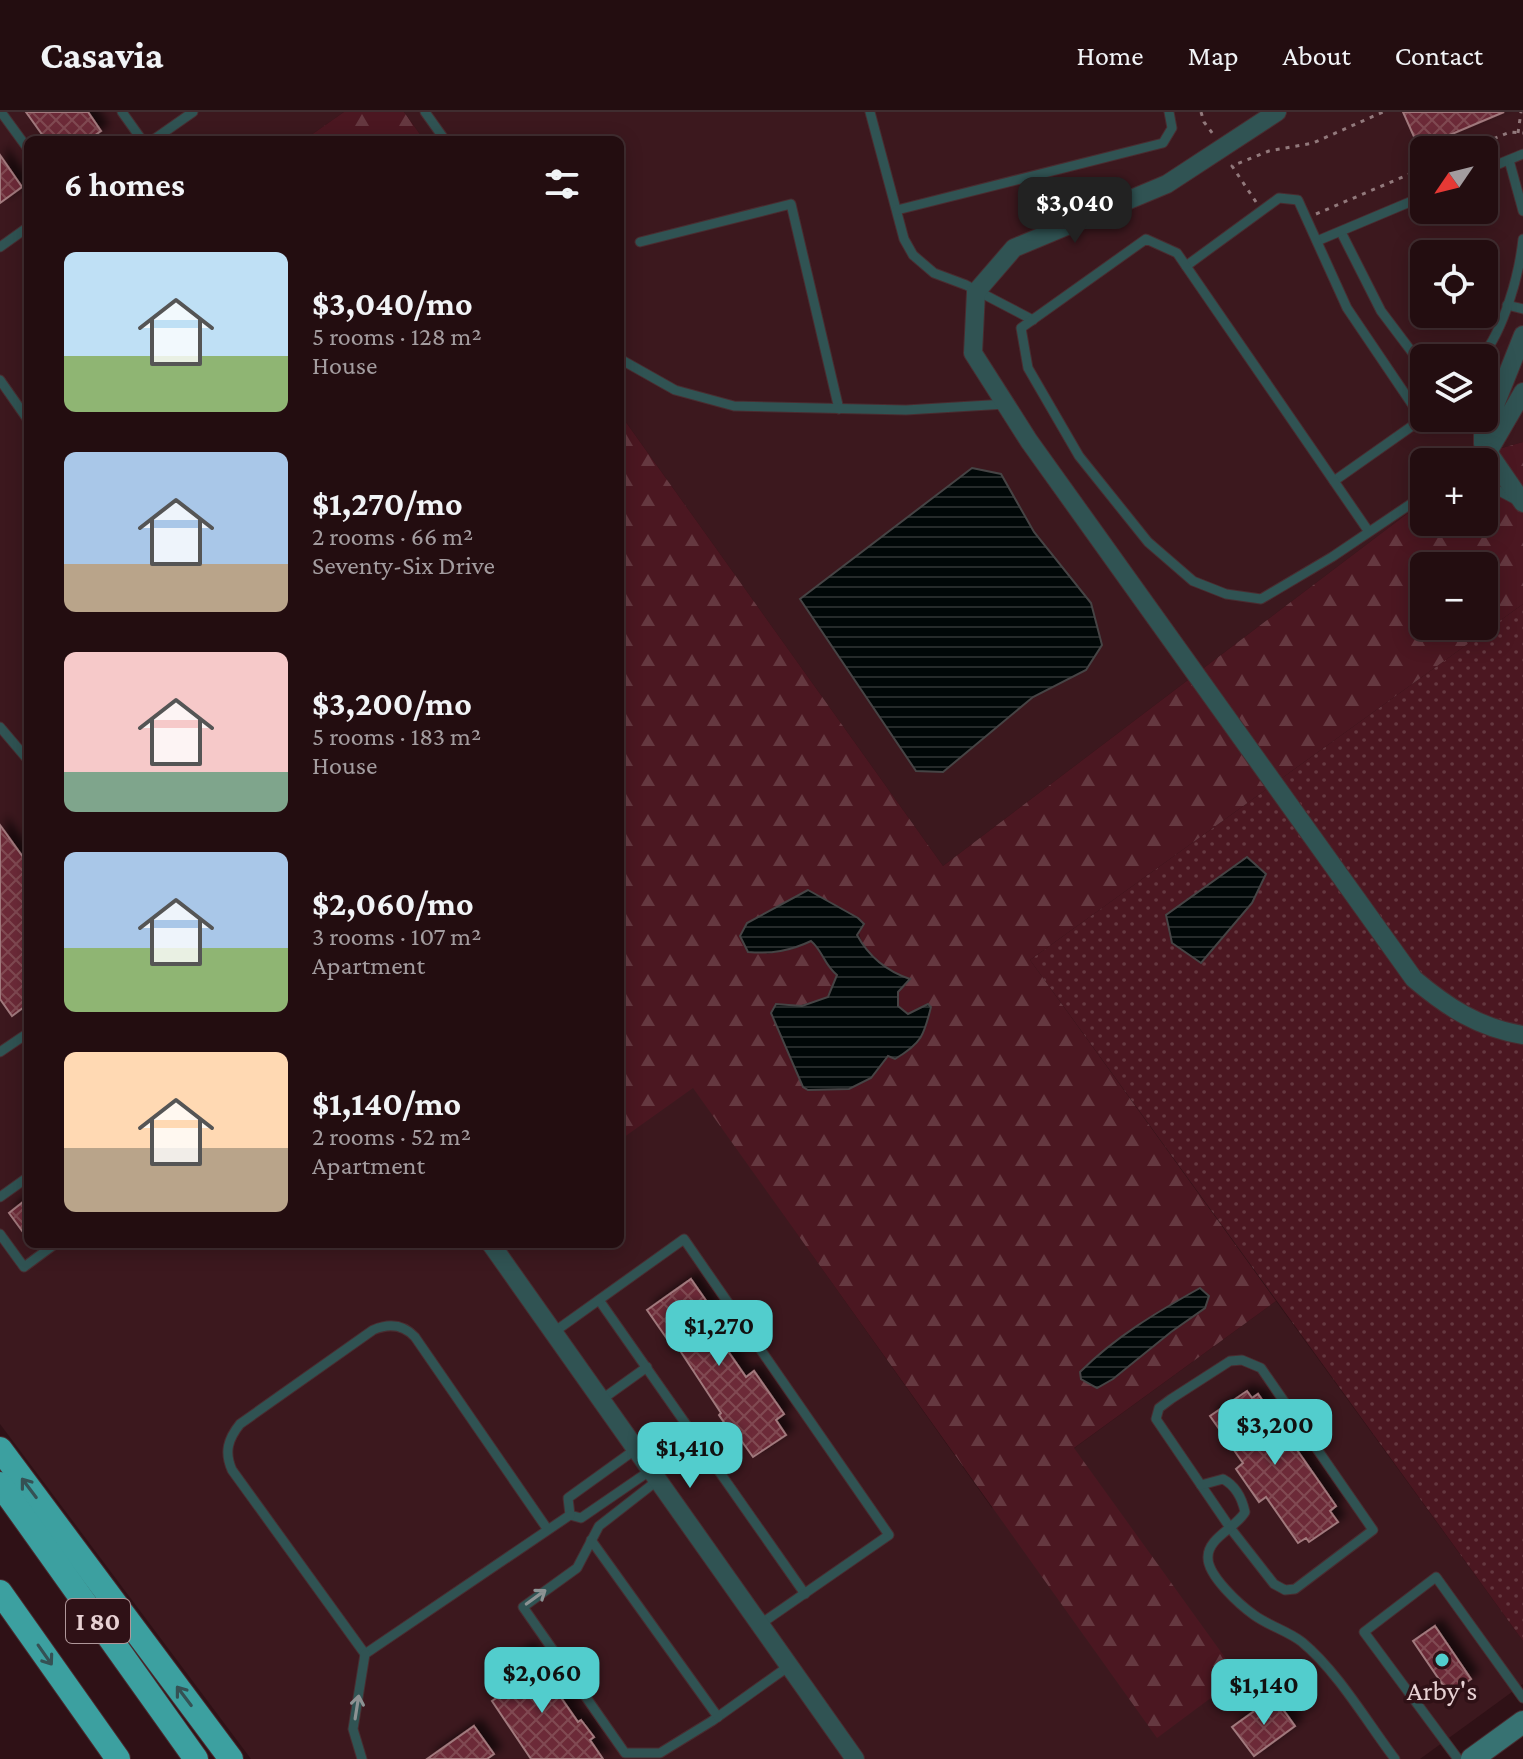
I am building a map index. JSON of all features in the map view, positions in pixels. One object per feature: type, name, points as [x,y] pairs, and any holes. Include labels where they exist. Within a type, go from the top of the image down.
[{"type":"highway","points":[[0,1449],[231,1759]]},
{"type":"highway","name":"I 80","points":[[0,1484],[196,1759]]},
{"type":"highway","name":"I 80","points":[[0,1592],[118,1759]]},
{"type":"main road","points":[[1472,1759],[1523,1722]]},
{"type":"street","points":[[1277,112],[1167,184],[1014,248],[976,292],[973,353],[1414,979],[1445,1005],[1476,1022],[1523,1035]]},
{"type":"street","points":[[1482,448],[1483,435],[1523,335]]},
{"type":"street","points":[[1487,448],[1521,400]]},
{"type":"street","points":[[1498,476],[1523,504]]},
{"type":"street","points":[[494,1248],[855,1759]]},
{"type":"lane","points":[[1,112],[24,144]]},
{"type":"lane","points":[[122,112],[139,136]]},
{"type":"lane","points":[[159,136],[193,112]]},
{"type":"lane","points":[[425,112],[442,136]]},
{"type":"lane","points":[[870,112],[904,239],[913,255],[924,266],[1033,320]]},
{"type":"lane","points":[[897,210],[1163,143],[1172,128],[1169,112]]},
{"type":"lane","points":[[1498,164],[1523,154]]},
{"type":"lane","points":[[1509,160],[1523,211]]},
{"type":"lane","points":[[1186,266],[1279,198],[1298,200],[1347,308],[1410,400]]},
{"type":"lane","points":[[1317,241],[1410,202]]},
{"type":"lane","points":[[640,242],[791,204],[839,409]]},
{"type":"lane","points":[[0,247],[24,230]]},
{"type":"lane","points":[[1341,232],[1381,311],[1410,349]]},
{"type":"lane","points":[[1369,532],[1177,253],[1146,239],[1021,328],[1028,368],[1079,456],[1148,542],[1193,581],[1226,594],[1261,599],[1369,532],[1410,504]]},
{"type":"lane","points":[[1491,344],[1521,261],[1523,239]]},
{"type":"lane","points":[[1507,305],[1523,309]]},
{"type":"lane","points":[[624,361],[675,390],[734,406],[906,410],[1006,404]]},
{"type":"lane","points":[[0,380],[24,414]]},
{"type":"lane","points":[[1334,481],[1410,428]]},
{"type":"lane","points":[[1498,491],[1523,504]]},
{"type":"lane","points":[[0,727],[24,755]]},
{"type":"lane","points":[[0,1052],[24,1036]]},
{"type":"lane","points":[[0,1197],[24,1180]]},
{"type":"lane","points":[[0,1234],[24,1267],[50,1248]]},
{"type":"lane","points":[[554,1332],[684,1239],[889,1535],[759,1625]]},
{"type":"lane","points":[[599,1300],[805,1594]]},
{"type":"lane","points":[[362,1759],[353,1729],[365,1654],[232,1470],[226,1455],[230,1438],[240,1424],[373,1330],[381,1326],[408,1329],[548,1530]]},
{"type":"lane","points":[[1242,1360],[1261,1368],[1373,1530],[1295,1589],[1285,1590],[1274,1584],[1201,1485],[1156,1419],[1159,1408],[1230,1361],[1242,1360]]},
{"type":"lane","points":[[601,1400],[647,1367]]},
{"type":"lane","points":[[570,1515],[568,1498],[636,1449]]},
{"type":"lane","points":[[365,1654],[570,1515],[581,1518],[654,1475]]},
{"type":"lane","points":[[654,1475],[599,1526],[577,1568],[523,1607],[625,1753],[632,1756],[660,1753],[718,1717],[789,1666]]},
{"type":"lane","points":[[1201,1485],[1223,1479],[1232,1484],[1245,1512],[1210,1547],[1207,1560],[1214,1574],[1230,1594],[1255,1616],[1301,1641],[1320,1659],[1395,1759]]},
{"type":"lane","points":[[591,1540],[718,1717]]},
{"type":"lane","points":[[1458,1759],[1364,1632],[1436,1577],[1523,1698]]},
{"type":"path","points":[[1201,112],[1213,134]]},
{"type":"path","points":[[1262,211],[1232,166],[1269,151],[1313,143],[1383,112]]},
{"type":"path","points":[[1498,137],[1510,132],[1520,133],[1521,112]]},
{"type":"path","points":[[1316,214],[1410,174]]},
{"type":"shaded area","points":[[0,112],[344,112],[310,136],[24,136],[24,1248],[624,1248],[624,990],[992,1508],[1276,1301],[1523,1641],[1523,1684],[1420,1759],[251,1759],[0,1424]]},
{"type":"shaded area","points":[[404,112],[1523,112],[1523,442],[1498,449],[1410,448],[1410,512],[943,866],[624,420],[624,136],[421,136]]},
{"type":"shaded area","points":[[972,468],[1001,474],[1034,532],[1091,603],[1102,645],[1086,670],[1033,697],[943,772],[916,771],[800,599]]},
{"type":"shaded area","points":[[1247,857],[1266,874],[1252,903],[1201,963],[1172,943],[1166,915]]},
{"type":"shaded area","points":[[808,890],[858,918],[864,924],[857,935],[867,950],[893,972],[910,979],[898,992],[898,1006],[908,1014],[928,1004],[931,1007],[924,1032],[911,1048],[895,1059],[888,1056],[871,1078],[849,1089],[808,1090],[803,1087],[771,1013],[776,1004],[802,1006],[828,997],[837,975],[811,941],[781,951],[748,952],[740,936],[747,923]]},
{"type":"shaded area","points":[[1200,1288],[1209,1296],[1205,1308],[1113,1379],[1097,1388],[1081,1379],[1080,1372],[1107,1347]]},
{"type":"green space","points":[[344,112],[404,112],[421,136],[310,136]]},
{"type":"green space","points":[[624,420],[943,866],[1410,512],[1410,536],[1498,536],[1498,449],[1523,442],[1523,604],[1498,622],[1498,552],[1410,552],[1410,640],[1473,640],[1030,960],[1276,1301],[1074,1448],[1239,1677],[1157,1738],[693,1088],[624,1137]],"holes":[[[807,890],[858,918],[861,940],[872,957],[889,970],[909,979],[898,992],[898,1006],[908,1014],[928,1004],[931,1007],[926,1025],[921,1038],[911,1048],[896,1059],[888,1056],[871,1078],[849,1089],[808,1090],[803,1087],[771,1013],[828,998],[837,975],[811,941],[793,949],[767,954],[747,923]],[[1205,1308],[1171,1332],[1080,1372],[1133,1328]]]},
{"type":"green space","points":[[1523,604],[1523,1641],[1030,960],[1473,640],[1498,640],[1498,622]]},
{"type":"building","points":[[26,112],[88,112],[101,131],[94,136],[43,136]]},
{"type":"building","points":[[1403,112],[1504,112],[1447,136],[1414,136]]},
{"type":"building","points":[[0,155],[22,187],[0,203]]},
{"type":"building","points":[[0,825],[24,858],[24,1007],[12,1016],[0,999]]},
{"type":"building","points":[[24,1201],[24,1234],[9,1213]]},
{"type":"building","points":[[691,1279],[730,1335],[721,1341],[746,1377],[754,1371],[784,1414],[776,1420],[786,1435],[753,1457],[733,1429],[730,1431],[675,1343],[672,1346],[647,1310]]},
{"type":"building","points":[[1247,1391],[1252,1398],[1258,1394],[1336,1506],[1330,1511],[1338,1522],[1309,1542],[1306,1538],[1298,1543],[1266,1497],[1259,1502],[1236,1469],[1243,1463],[1210,1416]]},
{"type":"building","name":"Arby's","points":[[1435,1626],[1471,1679],[1449,1694],[1413,1641]]},
{"type":"building","points":[[528,1650],[578,1722],[581,1720],[594,1737],[590,1740],[603,1759],[531,1759],[492,1701],[512,1687],[500,1669]]},
{"type":"building","points":[[1274,1697],[1295,1726],[1254,1756],[1232,1727]]},
{"type":"building","points":[[474,1726],[494,1754],[487,1759],[427,1759]]},
{"type":"place","name":"Arby's","points":[[1442,1660]]}]
